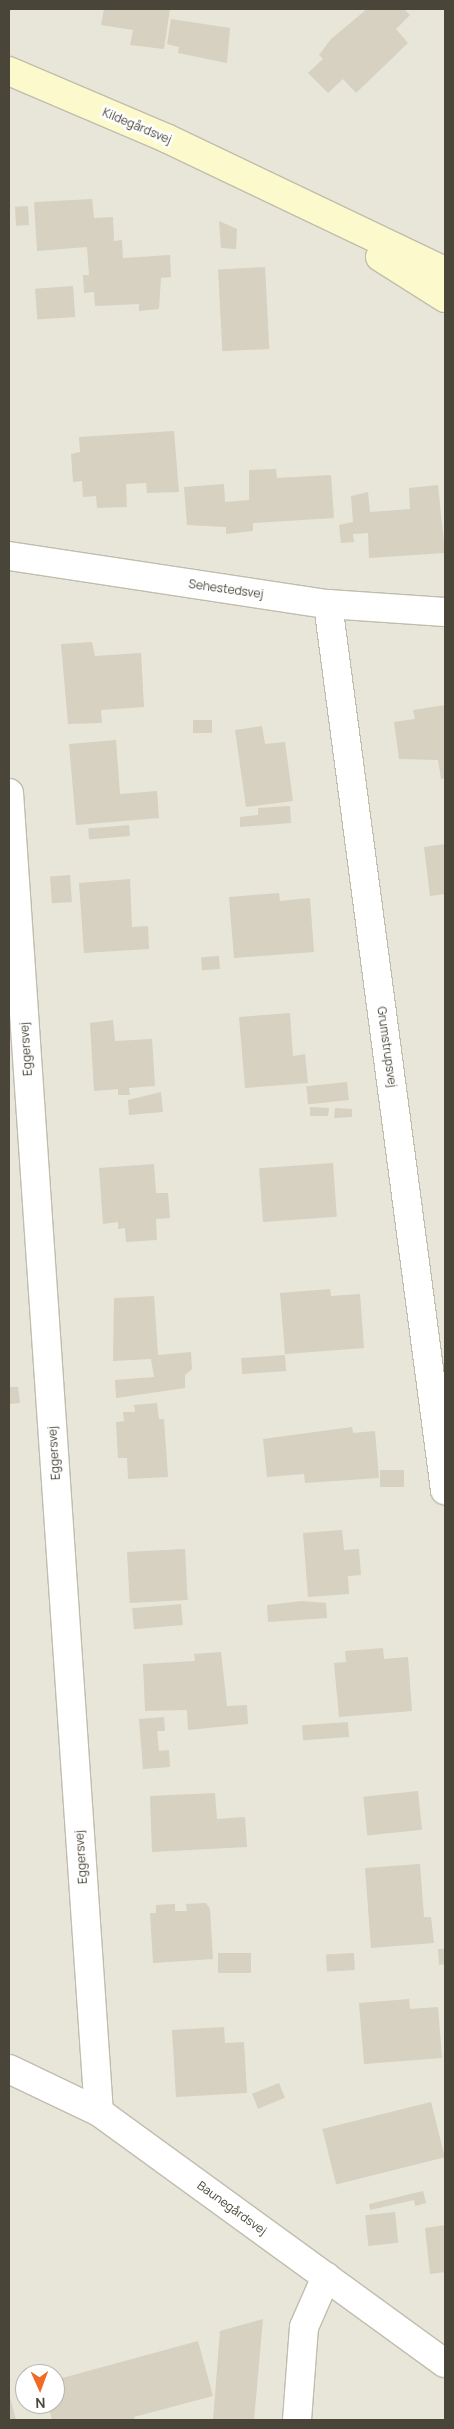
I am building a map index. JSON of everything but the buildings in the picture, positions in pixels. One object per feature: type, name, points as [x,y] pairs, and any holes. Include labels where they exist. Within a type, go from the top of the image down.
[{"type":"street","name":"Kildegårdsvej","points":[[9,72],[264,185],[445,271]]},
{"type":"street","name":"Kildegårdsvej","points":[[264,185],[445,298]]},
{"type":"street","name":"Sehestedsvej","points":[[9,556],[328,604],[445,612]]},
{"type":"street","name":"Grumstrupsvej","points":[[328,604],[445,1490]]},
{"type":"street","name":"Eggersvej","points":[[9,793],[98,2112]]},
{"type":"street","name":"Baunegårdsvej","points":[[9,2069],[98,2112],[445,2364]]},
{"type":"street","points":[[297,2420],[304,2327],[326,2277]]},
{"type":"shaded area","points":[[9,9],[445,9],[445,2420],[9,2420]]}]
